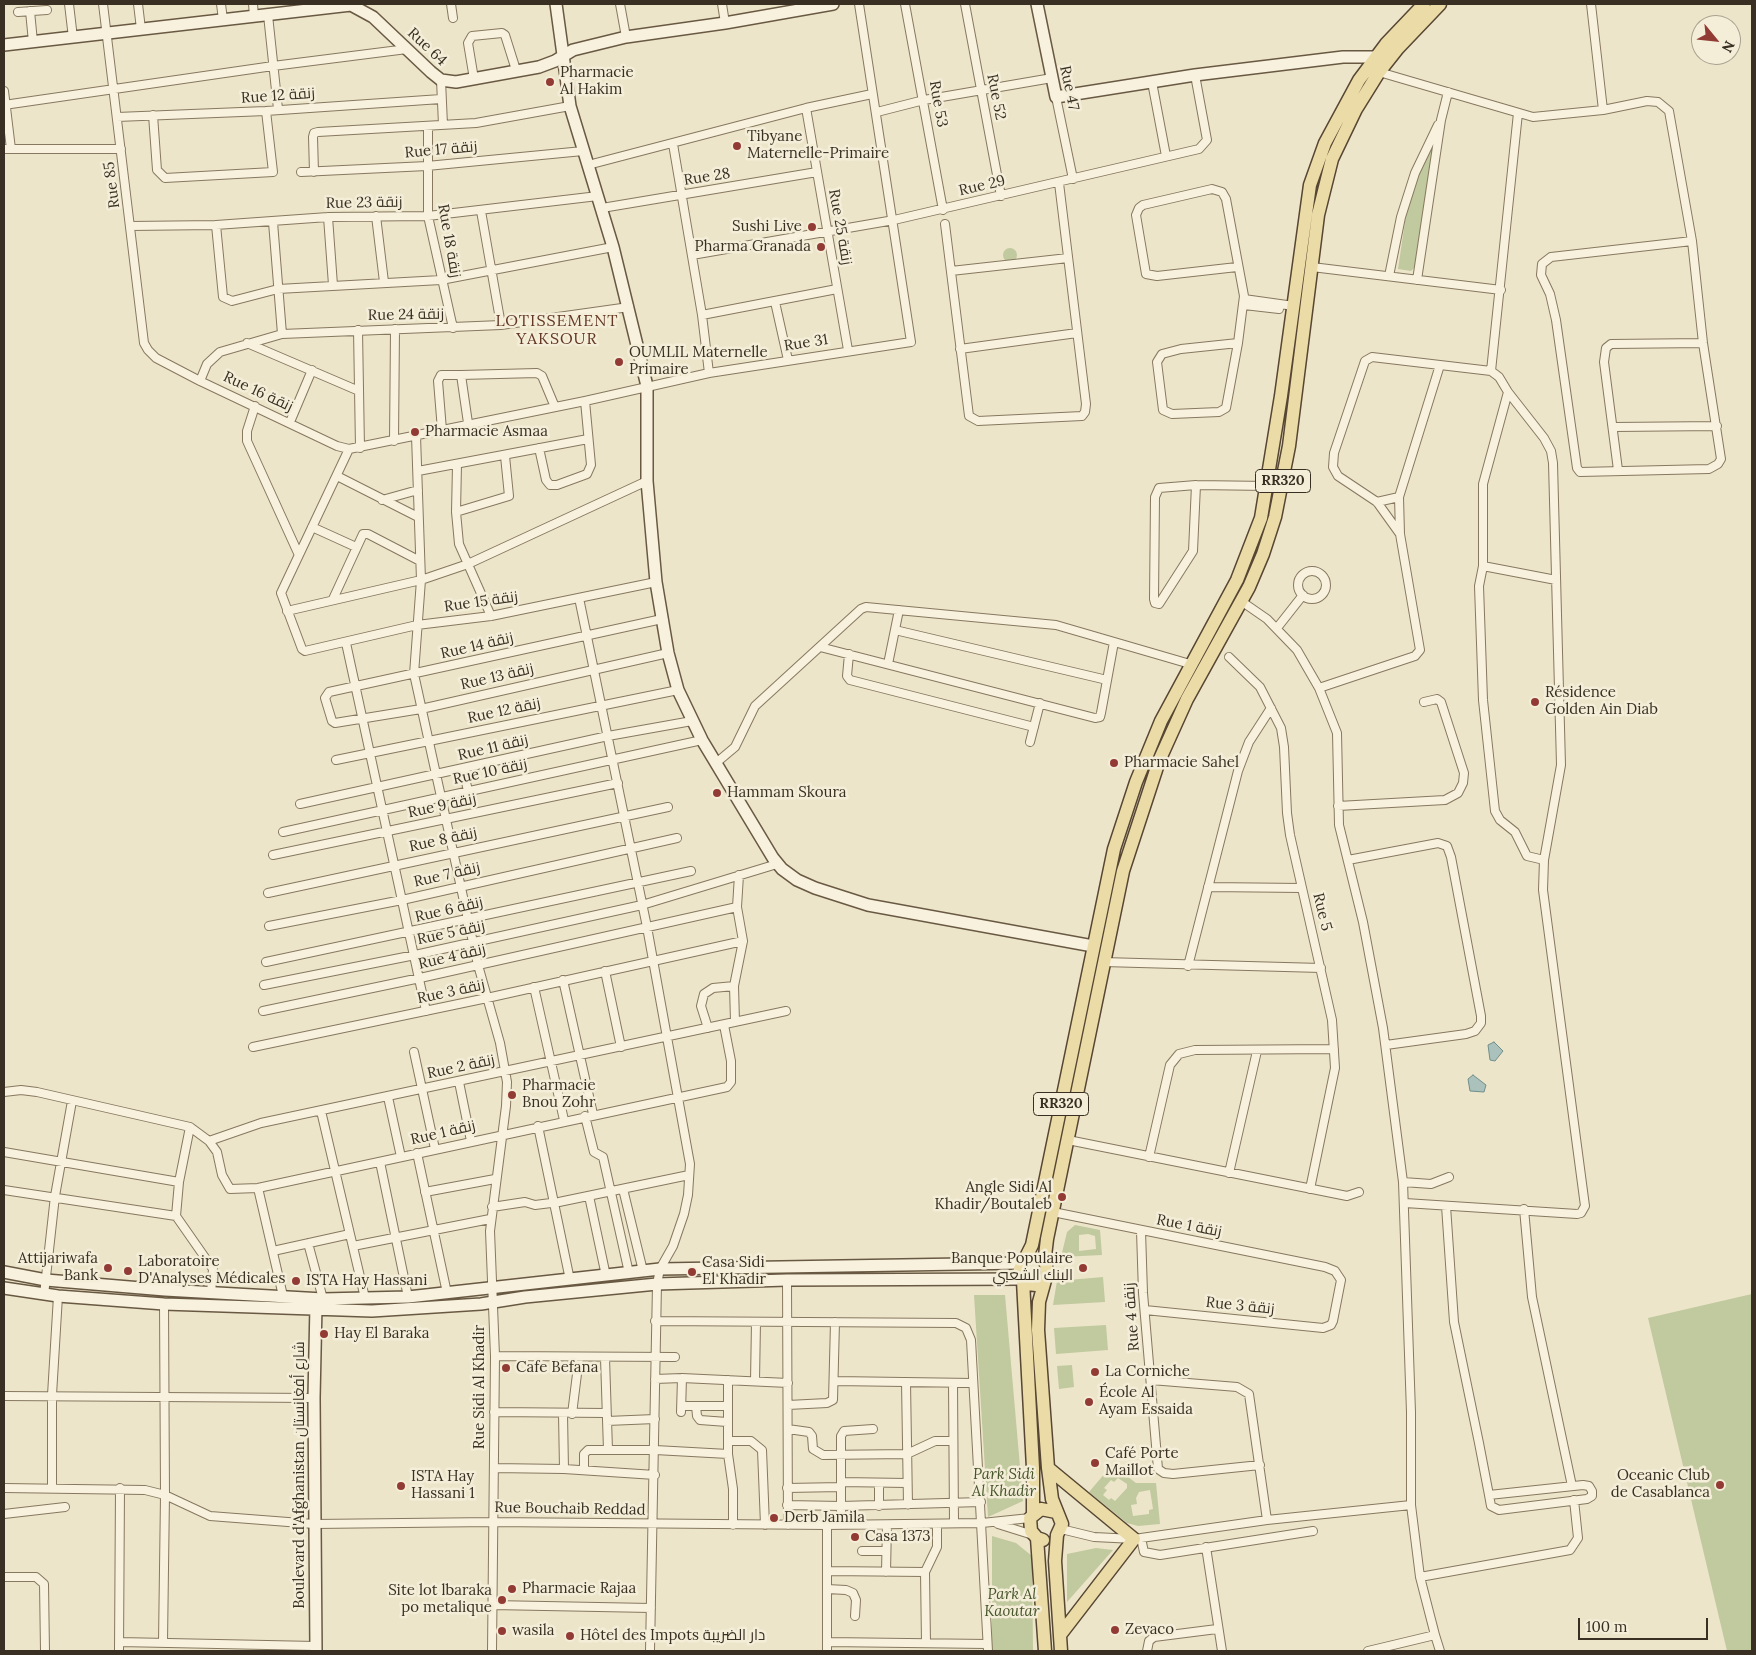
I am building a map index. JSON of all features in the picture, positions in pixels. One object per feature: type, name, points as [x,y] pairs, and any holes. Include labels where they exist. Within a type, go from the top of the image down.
[{"type":"main road","name":"RR320","points":[[1045,1651],[1035,1536],[1029,1527],[1033,1468],[1020,1270],[1032,1246],[1114,848],[1130,800],[1161,721],[1242,568],[1261,518],[1268,486],[1294,309],[1305,208],[1314,170],[1342,109],[1376,57],[1424,4]]},
{"type":"main road","name":"RR320","points":[[1061,1651],[1055,1561],[1061,1520],[1056,1512],[1048,1468],[1038,1330],[1039,1297],[1047,1275],[1046,1246],[1103,962],[1125,863],[1159,761],[1187,699],[1241,601],[1263,554],[1278,506],[1290,436],[1318,215],[1328,171],[1350,121],[1379,72],[1398,48],[1440,4]]},
{"type":"main road","points":[[1024,1262],[1036,1258],[1046,1265]]},
{"type":"main road","points":[[1022,1280],[1033,1285],[1044,1281]]},
{"type":"main road","points":[[1048,1468],[1137,1539],[1075,1618],[1060,1634]]},
{"type":"main road","points":[[1031,1516],[1036,1511],[1046,1508],[1056,1512]]},
{"type":"main road","points":[[1035,1536],[1046,1540],[1059,1532]]},
{"type":"street","points":[[69,4],[73,38]]},
{"type":"street","name":"Rue 85","points":[[103,4],[144,343],[156,358]]},
{"type":"street","points":[[138,4],[140,29]]},
{"type":"street","points":[[221,4],[223,20]]},
{"type":"street","points":[[253,4],[254,16]]},
{"type":"street","name":"Rue 64","points":[[4,45],[268,15],[286,8],[355,4],[373,17],[441,80],[456,82],[547,64],[562,55],[584,47],[626,37],[725,23],[826,4]]},
{"type":"street","points":[[451,4],[453,18]]},
{"type":"street","points":[[556,4],[570,106],[613,247],[647,386],[647,481],[656,582],[668,653],[678,690],[702,740],[777,864],[797,880],[815,888],[868,905],[1093,946]]},
{"type":"street","points":[[620,4],[626,37]]},
{"type":"street","points":[[722,4],[725,23]]},
{"type":"street","points":[[859,4],[872,94],[877,112],[894,220]]},
{"type":"street","name":"Rue 53","points":[[905,4],[943,210]]},
{"type":"street","name":"Rue 52","points":[[965,4],[1001,196]]},
{"type":"street","name":"Rue 47","points":[[1037,4],[1073,179]]},
{"type":"street","points":[[1591,4],[1604,110]]},
{"type":"street","points":[[18,12],[47,10]]},
{"type":"street","points":[[30,11],[33,42]]},
{"type":"street","points":[[268,15],[278,109]]},
{"type":"street","points":[[474,79],[468,44],[472,36],[502,33],[506,35],[516,70]]},
{"type":"street","points":[[4,105],[273,66],[407,49]]},
{"type":"street","points":[[1056,97],[1195,75],[1343,57],[1376,57]]},
{"type":"street","points":[[1379,72],[1518,113],[1543,117],[1604,110],[1647,101],[1658,102],[1669,110],[1692,241],[1703,343],[1721,459],[1714,467],[1580,472],[1577,468],[1556,320],[1540,268],[1545,259],[1550,257],[1692,241]]},
{"type":"street","name":"Rue 29","points":[[692,255],[943,210],[1199,148],[1207,140],[1195,75]]},
{"type":"street","points":[[877,112],[924,100],[1052,78]]},
{"type":"street","points":[[441,80],[443,125]]},
{"type":"street","points":[[1152,82],[1166,156]]},
{"type":"street","points":[[4,91],[7,149],[121,149]]},
{"type":"street","points":[[1418,280],[1441,120],[1448,92]]},
{"type":"street","points":[[588,164],[673,144],[806,108],[872,94]]},
{"type":"street","name":"Rue 12 زنقة","points":[[117,117],[266,111],[441,99]]},
{"type":"street","points":[[314,172],[314,133],[476,123],[570,106]]},
{"type":"street","name":"Rue 25 زنقة","points":[[806,108],[848,350]]},
{"type":"street","points":[[153,115],[157,170],[165,178],[273,172],[266,111]]},
{"type":"street","points":[[1491,371],[1501,290],[1518,113]]},
{"type":"street","points":[[1389,276],[1401,217],[1415,173],[1441,120]]},
{"type":"street","name":"Rue 18 زنقة","points":[[428,126],[428,216],[453,328]]},
{"type":"street","points":[[673,144],[702,315],[709,373]]},
{"type":"street","name":"Rue 17 زنقة","points":[[301,172],[427,166],[583,151]]},
{"type":"street","name":"Rue 28","points":[[602,208],[817,172]]},
{"type":"street","points":[[945,224],[967,411],[972,419],[978,421],[1083,415],[1086,404],[1059,183]]},
{"type":"street","points":[[1237,267],[1157,276],[1146,274],[1136,215],[1139,208],[1143,204],[1212,189],[1219,190],[1226,199],[1244,302],[1238,343],[1228,404],[1224,410],[1172,414],[1163,410],[1158,362],[1162,354],[1181,349],[1238,343]]},
{"type":"street","name":"Rue 23 زنقة","points":[[130,226],[216,225],[328,217],[428,216],[598,196]]},
{"type":"street","points":[[481,211],[501,324]]},
{"type":"street","points":[[376,216],[384,282]]},
{"type":"street","points":[[328,217],[333,286]]},
{"type":"street","name":"Rue 31","points":[[647,386],[709,373],[848,350],[911,342],[894,220]]},
{"type":"street","points":[[273,222],[282,334]]},
{"type":"street","points":[[216,225],[223,298],[232,302],[278,289],[442,280],[613,247]]},
{"type":"street","points":[[951,270],[1068,258]]},
{"type":"street","points":[[1312,267],[1501,290]]},
{"type":"street","points":[[702,315],[837,289]]},
{"type":"street","points":[[775,302],[788,360]]},
{"type":"street","points":[[1244,302],[1294,309]]},
{"type":"street","name":"Rue 24 زنقة","points":[[200,381],[212,358],[220,352],[282,334],[453,328],[501,324],[629,307]]},
{"type":"street","points":[[394,441],[395,329]]},
{"type":"street","points":[[358,330],[360,448]]},
{"type":"street","points":[[960,348],[1077,333]]},
{"type":"street","points":[[247,343],[359,391]]},
{"type":"street","points":[[1618,470],[1614,427],[1604,362],[1606,348],[1611,344],[1703,343]]},
{"type":"street","points":[[1400,534],[1378,502],[1338,476],[1333,467],[1334,453],[1366,358],[1372,357],[1491,371],[1499,377],[1508,392],[1544,438],[1551,451],[1553,464],[1561,765],[1544,860],[1544,904],[1585,1206],[1581,1213],[1577,1214],[1524,1209],[1405,1204]]},
{"type":"street","name":"Rue 16 زنقة","points":[[156,358],[200,381],[338,446],[349,449]]},
{"type":"street","points":[[1319,688],[1418,654],[1420,645],[1400,534],[1399,497],[1440,365]]},
{"type":"street","points":[[290,422],[312,370]]},
{"type":"street","points":[[442,430],[438,378],[441,375],[537,373],[542,376],[554,407]]},
{"type":"street","points":[[461,375],[468,423]]},
{"type":"street","points":[[647,386],[585,401],[468,423],[394,441],[349,449],[298,553],[281,593],[287,610],[422,580],[468,564],[647,481]]},
{"type":"street","points":[[1508,392],[1483,484],[1483,566],[1479,586],[1483,700],[1493,804],[1500,820],[1515,832],[1525,854],[1532,858],[1544,860]]},
{"type":"street","points":[[539,448],[547,483],[556,485],[589,472],[591,465],[585,401]]},
{"type":"street","points":[[255,406],[247,431],[247,441],[298,553]]},
{"type":"street","points":[[1614,427],[1717,426]]},
{"type":"street","name":"Rue Sidi Al Khadir","points":[[416,436],[422,580],[414,674],[478,965],[500,1043],[507,1093],[490,1219],[495,1356],[492,1651]]},
{"type":"street","points":[[418,471],[588,440]]},
{"type":"street","points":[[456,512],[509,496],[505,456]]},
{"type":"street","points":[[457,465],[456,512],[459,544],[491,616]]},
{"type":"street","points":[[337,476],[418,517]]},
{"type":"street","points":[[1196,485],[1193,551],[1159,604],[1155,603],[1156,492],[1165,486],[1196,485],[1268,486]]},
{"type":"street","points":[[382,500],[418,490]]},
{"type":"street","points":[[1378,502],[1399,497]]},
{"type":"street","points":[[312,527],[356,547]]},
{"type":"street","points":[[333,599],[361,536],[368,534],[420,561]]},
{"type":"street","points":[[1483,566],[1556,580]]},
{"type":"street","name":"Rue 15 زنقة","points":[[287,610],[302,649],[310,652],[417,625],[491,616],[656,582]]},
{"type":"street","points":[[1277,628],[1303,595]]},
{"type":"street","points":[[579,598],[647,927],[688,1145],[689,1175],[684,1214],[673,1246],[660,1269],[657,1284],[655,1321],[655,1475],[650,1651]]},
{"type":"street","points":[[1241,601],[1277,628],[1297,650],[1319,688],[1337,733],[1339,825],[1363,922],[1386,1045],[1403,1182],[1411,1412],[1411,1505],[1420,1577],[1440,1651]]},
{"type":"street","points":[[716,763],[735,747],[755,706],[861,609],[866,607],[1051,624],[1190,664]]},
{"type":"street","points":[[888,664],[899,610]]},
{"type":"street","name":"Rue 14 زنقة","points":[[332,721],[325,698],[327,695],[662,619]]},
{"type":"street","points":[[895,630],[1107,680]]},
{"type":"street","points":[[820,647],[1095,718],[1100,717],[1114,642]]},
{"type":"street","points":[[346,643],[372,753],[426,1011]]},
{"type":"street","name":"Rue 13 زنقة","points":[[332,721],[335,723],[364,719],[421,708],[668,653]]},
{"type":"street","points":[[849,654],[847,676],[850,680],[1034,727]]},
{"type":"street","name":"Rue 5","points":[[1229,657],[1254,679],[1271,708],[1283,738],[1287,813],[1332,1020],[1334,1075],[1310,1188]]},
{"type":"street","name":"Rue 12 زنقة","points":[[336,760],[678,690]]},
{"type":"street","points":[[1338,806],[1445,800],[1458,793],[1464,780],[1464,773],[1441,702],[1437,699],[1424,702]]},
{"type":"street","points":[[1030,742],[1040,704]]},
{"type":"street","points":[[1188,966],[1238,771],[1250,742],[1271,708]]},
{"type":"street","name":"Rue 11 زنقة","points":[[300,804],[608,736],[692,721]]},
{"type":"street","name":"Rue 10 زنقة","points":[[283,832],[702,740]]},
{"type":"street","points":[[463,769],[468,790]]},
{"type":"street","name":"Rue 9 زنقة","points":[[273,855],[618,783]]},
{"type":"street","name":"Rue 8 زنقة","points":[[268,893],[668,807]]},
{"type":"street","name":"Rue 7 زنقة","points":[[268,926],[402,900],[677,838]]},
{"type":"street","points":[[1348,860],[1438,843],[1447,846],[1451,857],[1481,1023],[1475,1031],[1466,1034],[1386,1045]]},
{"type":"street","name":"Rue 5 زنقة","points":[[264,985],[415,955],[642,905],[777,864]]},
{"type":"street","name":"Rue 6 زنقة","points":[[266,962],[410,933],[691,871]]},
{"type":"street","points":[[735,1022],[734,986],[743,941],[737,907],[739,876]]},
{"type":"street","points":[[1208,887],[1302,888]]},
{"type":"street","name":"Rue 4 زنقة","points":[[262,1011],[420,978],[737,907]]},
{"type":"street","name":"Rue 3 زنقة","points":[[253,1046],[487,998],[743,941]]},
{"type":"street","points":[[1103,962],[1188,966],[1322,968]]},
{"type":"street","points":[[605,971],[621,1047]]},
{"type":"street","points":[[562,980],[580,1056],[594,1152],[603,1156],[629,1273]]},
{"type":"street","points":[[708,1028],[702,1006],[704,994],[713,988],[734,986]]},
{"type":"street","points":[[534,987],[553,1062],[564,1120]]},
{"type":"street","name":"Rue 2 زنقة","points":[[209,1141],[261,1123],[786,1011]]},
{"type":"street","name":"Rue 1 زنقة","points":[[190,1127],[209,1141],[217,1152],[222,1175],[230,1190],[258,1188],[727,1086],[731,1082],[730,1051],[724,1025]]},
{"type":"street","points":[[1150,1157],[1174,1058],[1185,1050],[1334,1049]]},
{"type":"street","points":[[1229,1173],[1257,1051]]},
{"type":"street","points":[[414,1052],[435,1149]]},
{"type":"street","points":[[458,1082],[471,1141]]},
{"type":"street","points":[[4,1092],[21,1090],[190,1127],[179,1182],[176,1216],[213,1269],[211,1293]]},
{"type":"street","points":[[388,1097],[401,1157]]},
{"type":"street","points":[[44,1295],[55,1196],[72,1101]]},
{"type":"street","points":[[321,1111],[365,1298]]},
{"type":"street","points":[[538,1126],[570,1280]]},
{"type":"street","points":[[1068,1140],[1347,1196],[1359,1192]]},
{"type":"street","points":[[4,1152],[179,1182]]},
{"type":"street","points":[[417,1153],[447,1293]]},
{"type":"street","points":[[380,1162],[408,1297]]},
{"type":"street","points":[[492,1207],[525,1202],[535,1205],[554,1202],[689,1175]]},
{"type":"street","points":[[1403,1182],[1431,1184],[1449,1177]]},
{"type":"street","points":[[425,1192],[495,1179]]},
{"type":"street","points":[[258,1188],[282,1296]]},
{"type":"street","points":[[623,1189],[643,1271]]},
{"type":"street","points":[[4,1190],[55,1196],[176,1216]]},
{"type":"street","points":[[589,1196],[606,1276]]},
{"type":"street","points":[[1446,1206],[1454,1322],[1491,1506],[1499,1510],[1589,1498],[1592,1491],[1587,1485],[1489,1495]]},
{"type":"street","points":[[1524,1209],[1532,1297],[1572,1486]]},
{"type":"street","name":"Rue 1 زنقة","points":[[1053,1212],[1320,1266],[1335,1271],[1341,1280],[1331,1325]]},
{"type":"street","points":[[353,1246],[490,1219]]},
{"type":"street","name":"Rue 4 زنقة","points":[[1141,1231],[1145,1310],[1158,1469],[1167,1474],[1260,1465]]},
{"type":"street","points":[[273,1251],[350,1234]]},
{"type":"street","points":[[308,1243],[320,1299]]},
{"type":"street","points":[[4,1272],[46,1280],[211,1293],[320,1299],[408,1297],[660,1269],[1024,1262]]},
{"type":"street","points":[[787,1280],[788,1525]]},
{"type":"street","points":[[4,1288],[44,1295],[164,1304],[316,1311],[372,1311],[493,1302],[657,1284],[787,1280],[1022,1280]]},
{"type":"street","points":[[52,1488],[52,1395],[58,1296]]},
{"type":"street","name":"Boulevard d'Afghanistan شارع أفغانستان","points":[[316,1649],[314,1398],[316,1311],[320,1299]]},
{"type":"street","points":[[163,1642],[165,1495],[164,1304]]},
{"type":"street","name":"Rue 3 زنقة","points":[[1145,1310],[1316,1329],[1331,1325]]},
{"type":"street","points":[[655,1321],[956,1323],[962,1325],[971,1340],[981,1502],[987,1648],[935,1647],[926,1643],[917,1647],[864,1642],[827,1642]]},
{"type":"street","points":[[755,1381],[756,1322]]},
{"type":"street","points":[[788,1405],[831,1402],[834,1398],[836,1322]]},
{"type":"street","points":[[495,1356],[578,1358],[676,1357]]},
{"type":"street","points":[[572,1414],[578,1358]]},
{"type":"street","points":[[605,1358],[608,1450]]},
{"type":"street","points":[[655,1378],[788,1383]]},
{"type":"street","points":[[682,1378],[682,1409],[696,1406],[727,1406]]},
{"type":"street","points":[[728,1380],[728,1454],[732,1480],[733,1525]]},
{"type":"street","points":[[1151,1380],[1233,1387],[1245,1390],[1250,1396],[1267,1520]]},
{"type":"street","points":[[835,1381],[974,1383]]},
{"type":"street","points":[[906,1382],[908,1505]]},
{"type":"street","points":[[953,1383],[954,1524]]},
{"type":"street","points":[[4,1396],[314,1398]]},
{"type":"street","points":[[696,1406],[696,1416],[700,1420],[727,1422]]},
{"type":"street","points":[[494,1412],[655,1419]]},
{"type":"street","points":[[562,1414],[564,1469]]},
{"type":"street","points":[[788,1429],[809,1432],[812,1436],[813,1449],[819,1453],[907,1454],[936,1441],[953,1441]]},
{"type":"street","points":[[841,1525],[841,1436],[844,1431],[873,1429]]},
{"type":"street","points":[[728,1441],[756,1442],[762,1450],[765,1524]]},
{"type":"street","points":[[584,1470],[584,1454],[586,1450],[655,1450],[728,1454]]},
{"type":"street","points":[[494,1468],[564,1469],[655,1475]]},
{"type":"street","points":[[878,1483],[880,1506]]},
{"type":"street","points":[[788,1488],[841,1484],[907,1484]]},
{"type":"street","name":"Rue Bouchaib Reddad","points":[[4,1488],[120,1488],[145,1490],[165,1495],[210,1516],[314,1524],[492,1522],[733,1525],[954,1524],[982,1523],[1031,1516]]},
{"type":"street","points":[[119,1651],[120,1488]]},
{"type":"street","points":[[1420,1577],[1570,1550],[1578,1538],[1574,1500]]},
{"type":"street","points":[[788,1505],[880,1506],[981,1502]]},
{"type":"street","points":[[1059,1532],[1094,1537],[1137,1539],[1267,1520],[1411,1505]]},
{"type":"street","points":[[4,1514],[65,1507]]},
{"type":"street","name":"Rue Bouchaib Reddad","points":[[991,1522],[1035,1536]]},
{"type":"street","points":[[886,1572],[887,1524]]},
{"type":"street","points":[[926,1643],[926,1572],[936,1547],[937,1524]]},
{"type":"street","points":[[827,1525],[827,1651]]},
{"type":"street","points":[[1137,1539],[1142,1549],[1154,1555],[1313,1532]]},
{"type":"street","points":[[1206,1547],[1222,1651]]},
{"type":"street","points":[[862,1551],[886,1550]]},
{"type":"street","points":[[827,1571],[926,1572]]},
{"type":"street","points":[[4,1577],[36,1578],[44,1584],[45,1651]]},
{"type":"street","points":[[827,1589],[846,1590],[852,1593],[856,1600],[855,1616]]},
{"type":"street","points":[[492,1605],[651,1608]]},
{"type":"street","points":[[1146,1651],[1149,1641],[1154,1637],[1217,1628]]},
{"type":"street","points":[[1368,1651],[1436,1635]]},
{"type":"street","points":[[119,1642],[163,1642],[316,1649]]},
{"type":"street","points":[[863,1651],[864,1642]]},
{"type":"green space","points":[[1431,146],[1434,147],[1415,267],[1411,271],[1398,269],[1406,215],[1416,182]]},
{"type":"green space","points":[[1007,248],[1013,248],[1017,255],[1013,262],[1007,262],[1003,258],[1003,252]]},
{"type":"green space","points":[[1075,1225],[1100,1230],[1102,1255],[1061,1257],[1067,1232]],"holes":[[[1088,1234],[1095,1236],[1096,1249],[1079,1251],[1079,1235]]]},
{"type":"green space","points":[[1103,1277],[1105,1302],[1053,1305],[1057,1281]]},
{"type":"green space","name":"Oceanic Club de Casablanca","points":[[1752,1294],[1752,1651],[1727,1651],[1648,1318]]},
{"type":"green space","name":"Park Sidi Al Khadir","points":[[974,1295],[1005,1295],[1023,1501],[988,1517]]},
{"type":"green space","points":[[1106,1325],[1108,1350],[1056,1354],[1054,1328]]},
{"type":"green space","points":[[1072,1365],[1074,1387],[1059,1389],[1057,1366]]},
{"type":"green space","points":[[1112,1465],[1136,1483],[1156,1483],[1160,1524],[1138,1526],[1127,1523],[1089,1492]],"holes":[[[1118,1478],[1127,1484],[1127,1488],[1115,1501],[1111,1498],[1109,1500],[1103,1495],[1107,1490],[1104,1488],[1111,1480],[1114,1482]],[[1150,1490],[1153,1509],[1149,1510],[1149,1514],[1133,1516],[1131,1505],[1137,1504],[1136,1498],[1139,1492]]]},
{"type":"green space","name":"Park Al Kaoutar","points":[[992,1536],[1016,1543],[1032,1556],[1033,1651],[992,1651]]},
{"type":"green space","points":[[1096,1548],[1113,1550],[1067,1602],[1067,1554]]},
{"type":"water","points":[[1494,1042],[1503,1051],[1495,1061],[1490,1060],[1488,1045]]},
{"type":"water","points":[[1473,1075],[1486,1085],[1484,1092],[1470,1091],[1468,1079]]},
{"type":"place","name":"Pharmacie Al Hakim","points":[[550,82]]},
{"type":"place","name":"Tibyane Maternelle-Primaire","points":[[737,146]]},
{"type":"place","name":"Sushi Live","points":[[812,227]]},
{"type":"place","name":"Pharma Granada","points":[[821,247]]},
{"type":"place","name":"OUMLIL Maternelle Primaire","points":[[619,362]]},
{"type":"place","name":"Pharmacie Asmaa","points":[[415,432]]},
{"type":"place","name":"Résidence Golden Ain Diab","points":[[1535,702]]},
{"type":"place","name":"Pharmacie Sahel","points":[[1114,763]]},
{"type":"place","name":"Hammam Skoura","points":[[717,793]]},
{"type":"place","name":"Pharmacie Bnou Zohr","points":[[512,1095]]},
{"type":"place","name":"Angle Sidi Al Khadir/Boutaleb","points":[[1062,1197]]},
{"type":"place","name":"Attijariwafa Bank","points":[[108,1268]]},
{"type":"place","name":"Banque Populaire البنك الشعبي","points":[[1083,1268]]},
{"type":"place","name":"Laboratoire D'Analyses Médicales","points":[[128,1271]]},
{"type":"place","name":"Casa Sidi El Khadir","points":[[692,1272]]},
{"type":"place","name":"ISTA Hay Hassani","points":[[296,1281]]},
{"type":"place","name":"Hay El Baraka","points":[[324,1334]]},
{"type":"place","name":"Cafe Befana","points":[[506,1368]]},
{"type":"place","name":"La Corniche","points":[[1095,1372]]},
{"type":"place","name":"École Al Ayam Essaida","points":[[1089,1402]]},
{"type":"place","name":"Café Porte Maillot","points":[[1095,1463]]},
{"type":"place","name":"Oceanic Club de Casablanca","points":[[1720,1485]]},
{"type":"place","name":"ISTA Hay Hassani 1","points":[[401,1486]]},
{"type":"place","name":"Derb Jamila","points":[[774,1518]]},
{"type":"place","name":"Casa 1373","points":[[855,1537]]},
{"type":"place","name":"Pharmacie Rajaa","points":[[512,1589]]},
{"type":"place","name":"Site lot lbaraka po metalique","points":[[502,1600]]},
{"type":"place","name":"Zevaco","points":[[1115,1630]]},
{"type":"place","name":"wasila","points":[[502,1631]]},
{"type":"place","name":"Hôtel des Impots دار الضريبة","points":[[570,1636]]},
{"type":"district","name":"LOTISSEMENT YAKSOUR","points":[[557,330]]}]
